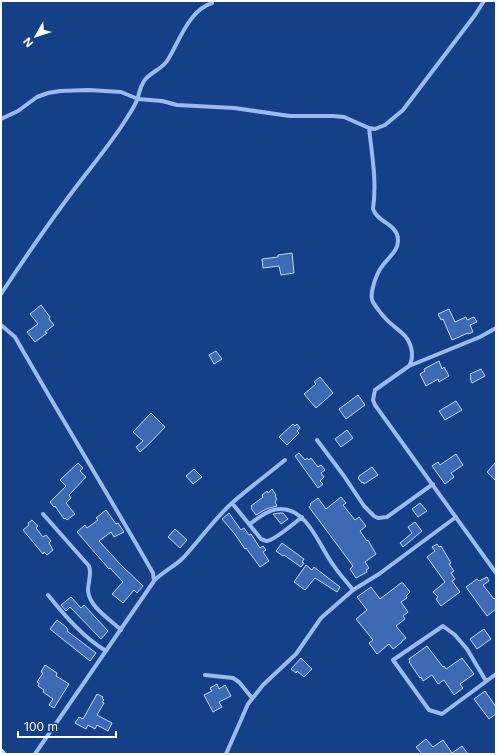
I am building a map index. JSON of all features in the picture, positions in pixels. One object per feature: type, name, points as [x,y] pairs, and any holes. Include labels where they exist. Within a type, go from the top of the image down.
[{"type":"street","points":[[1,119],[18,111],[37,97],[48,92],[60,90],[89,90],[121,92],[138,99],[162,101],[177,105],[234,108],[290,116],[344,117],[369,128],[375,129],[385,125],[404,110],[484,1]]},
{"type":"street","points":[[1,294],[66,200],[123,124],[138,99],[139,89],[145,79],[150,73],[159,69],[166,62],[182,33],[196,13],[204,5],[212,3]]},
{"type":"street","points":[[369,128],[374,167],[375,197],[373,209],[378,216],[388,223],[398,235],[398,241],[392,255],[383,265],[376,277],[371,297],[372,301],[385,319],[407,338],[411,346],[412,357],[412,362],[409,366]]},
{"type":"street","points":[[1,325],[15,337],[74,439],[110,497],[153,573],[154,581]]},
{"type":"street","points":[[496,328],[480,337],[409,366],[375,390],[373,400],[375,405],[496,572]]},
{"type":"street","points":[[317,440],[364,506],[378,518],[387,518],[433,484]]},
{"type":"street","points":[[35,754],[158,576],[174,566],[232,503],[286,460]]},
{"type":"street","points":[[232,503],[261,539],[265,541],[269,541],[302,517]]},
{"type":"street","points":[[250,524],[269,512],[279,509],[288,510],[302,517],[317,537],[333,566],[353,590]]},
{"type":"street","points":[[44,514],[89,566],[91,570],[88,592],[92,603],[121,630]]},
{"type":"street","points":[[226,754],[252,698],[263,685],[296,654],[321,618],[353,590],[379,574],[456,517]]},
{"type":"street","points":[[48,595],[67,618],[106,651]]},
{"type":"street","points":[[486,681],[467,650],[455,635],[443,626],[393,660],[429,710],[442,714],[496,674]]},
{"type":"street","points":[[205,675],[233,678],[239,682],[252,698]]},
{"type":"building","points":[[292,253],[294,273],[281,275],[279,266],[263,268],[262,259]]},
{"type":"building","points":[[41,305],[54,325],[45,332],[47,333],[35,342],[27,332],[38,324],[30,314]]},
{"type":"building","points":[[449,309],[455,322],[466,317],[467,320],[474,317],[477,322],[470,325],[473,332],[452,340],[443,319],[441,320],[438,314]]},
{"type":"building","points":[[216,351],[222,359],[214,364],[209,355]]},
{"type":"building","points":[[439,361],[442,369],[444,367],[449,376],[439,382],[438,379],[426,386],[420,374],[425,371],[424,369]]},
{"type":"building","points":[[481,369],[485,376],[472,383],[470,374]]},
{"type":"building","points":[[320,377],[333,393],[316,408],[304,394],[316,384],[314,382]]},
{"type":"building","points":[[358,395],[365,405],[346,419],[339,409]]},
{"type":"building","points":[[456,401],[462,410],[445,420],[439,411]]},
{"type":"building","points":[[151,413],[165,427],[140,452],[136,447],[143,441],[133,432]]},
{"type":"building","points":[[293,424],[295,426],[297,424],[300,428],[297,431],[299,433],[287,445],[279,437]]},
{"type":"building","points":[[347,430],[353,438],[341,447],[335,439]]},
{"type":"building","points":[[299,453],[305,460],[307,458],[309,460],[311,458],[318,467],[321,465],[325,470],[321,473],[324,477],[320,481],[323,484],[318,488],[295,456]]},
{"type":"building","points":[[456,454],[463,465],[451,473],[454,477],[445,484],[432,466],[438,462],[440,465]]},
{"type":"building","points":[[496,462],[496,481],[487,472]]},
{"type":"building","points":[[78,463],[83,468],[80,471],[86,477],[69,495],[71,498],[66,503],[75,514],[67,520],[65,518],[64,519],[55,506],[54,507],[50,502],[66,486],[60,480]]},
{"type":"building","points":[[372,467],[378,475],[364,484],[363,482],[362,483],[358,478],[359,476]]},
{"type":"building","points":[[194,469],[202,477],[193,484],[186,476]]},
{"type":"building","points":[[272,489],[276,495],[275,496],[277,499],[275,502],[277,506],[266,509],[256,515],[251,506],[263,497],[262,495],[267,491],[268,493]]},
{"type":"building","points":[[341,497],[346,503],[343,505],[355,520],[359,517],[366,526],[360,531],[367,541],[368,540],[376,554],[365,562],[369,568],[366,570],[367,572],[356,578],[350,569],[353,566],[309,507],[311,505],[310,504],[318,498],[326,509]]},
{"type":"building","points":[[420,503],[427,511],[418,517],[412,509]]},
{"type":"building","points":[[106,510],[124,532],[114,537],[111,532],[99,541],[143,586],[137,593],[134,590],[123,603],[112,594],[123,582],[110,568],[109,569],[77,532],[85,525],[87,528],[98,520],[96,518]]},
{"type":"building","points":[[229,513],[241,530],[244,528],[249,535],[251,534],[260,548],[263,546],[266,550],[263,552],[269,561],[260,567],[246,548],[245,549],[222,519]]},
{"type":"building","points":[[283,513],[288,519],[281,524],[273,514]]},
{"type":"building","points":[[32,520],[38,526],[36,528],[43,537],[46,535],[51,541],[49,543],[53,550],[47,555],[44,552],[43,554],[23,530]]},
{"type":"building","points":[[415,522],[422,531],[403,547],[400,543],[412,533],[408,527]]},
{"type":"building","points":[[175,529],[187,540],[180,548],[168,537]]},
{"type":"building","points":[[282,543],[304,559],[302,562],[304,563],[301,567],[276,551]]},
{"type":"building","points":[[437,544],[439,547],[441,546],[451,563],[449,564],[454,571],[451,573],[455,579],[452,581],[460,592],[441,606],[436,599],[438,597],[433,592],[445,582],[427,557],[435,551],[432,547]]},
{"type":"building","points":[[306,565],[312,570],[314,567],[340,587],[337,592],[315,578],[305,590],[294,582]]},
{"type":"building","points":[[487,577],[489,581],[483,585],[494,599],[496,597],[496,609],[487,616],[466,587],[477,579],[479,581]]},
{"type":"building","points":[[403,583],[410,592],[406,596],[407,598],[401,602],[408,612],[403,616],[405,619],[396,626],[406,638],[393,649],[389,644],[377,654],[369,643],[373,640],[356,619],[367,610],[357,597],[371,587],[380,599]]},
{"type":"building","points":[[71,597],[81,608],[84,605],[108,631],[101,639],[70,607],[66,611],[61,605]]},
{"type":"building","points":[[57,620],[66,627],[68,630],[67,631],[96,653],[90,661],[50,629]]},
{"type":"building","points":[[484,629],[491,639],[477,649],[470,639]]},
{"type":"building","points":[[427,646],[446,669],[462,658],[474,674],[460,684],[463,688],[454,695],[444,680],[438,684],[432,675],[423,681],[409,662],[409,659]]},
{"type":"building","points":[[301,658],[312,669],[304,677],[297,671],[296,673],[291,669]]},
{"type":"building","points":[[45,665],[57,673],[56,676],[69,684],[54,708],[49,705],[53,699],[43,692],[44,690],[38,686],[39,683],[37,682],[43,673],[41,672]]},
{"type":"building","points":[[217,684],[219,689],[225,685],[231,696],[219,702],[222,707],[213,712],[204,695],[212,691],[210,688]]},
{"type":"building","points":[[485,691],[496,707],[496,714],[489,719],[474,699]]},
{"type":"building","points":[[97,694],[103,697],[102,698],[104,700],[102,702],[104,703],[97,715],[112,723],[108,731],[97,725],[95,729],[88,725],[86,729],[75,723],[79,717],[83,719]]},
{"type":"building","points":[[426,739],[433,747],[443,740],[452,753],[462,746],[468,754],[422,754],[416,747]]}]
